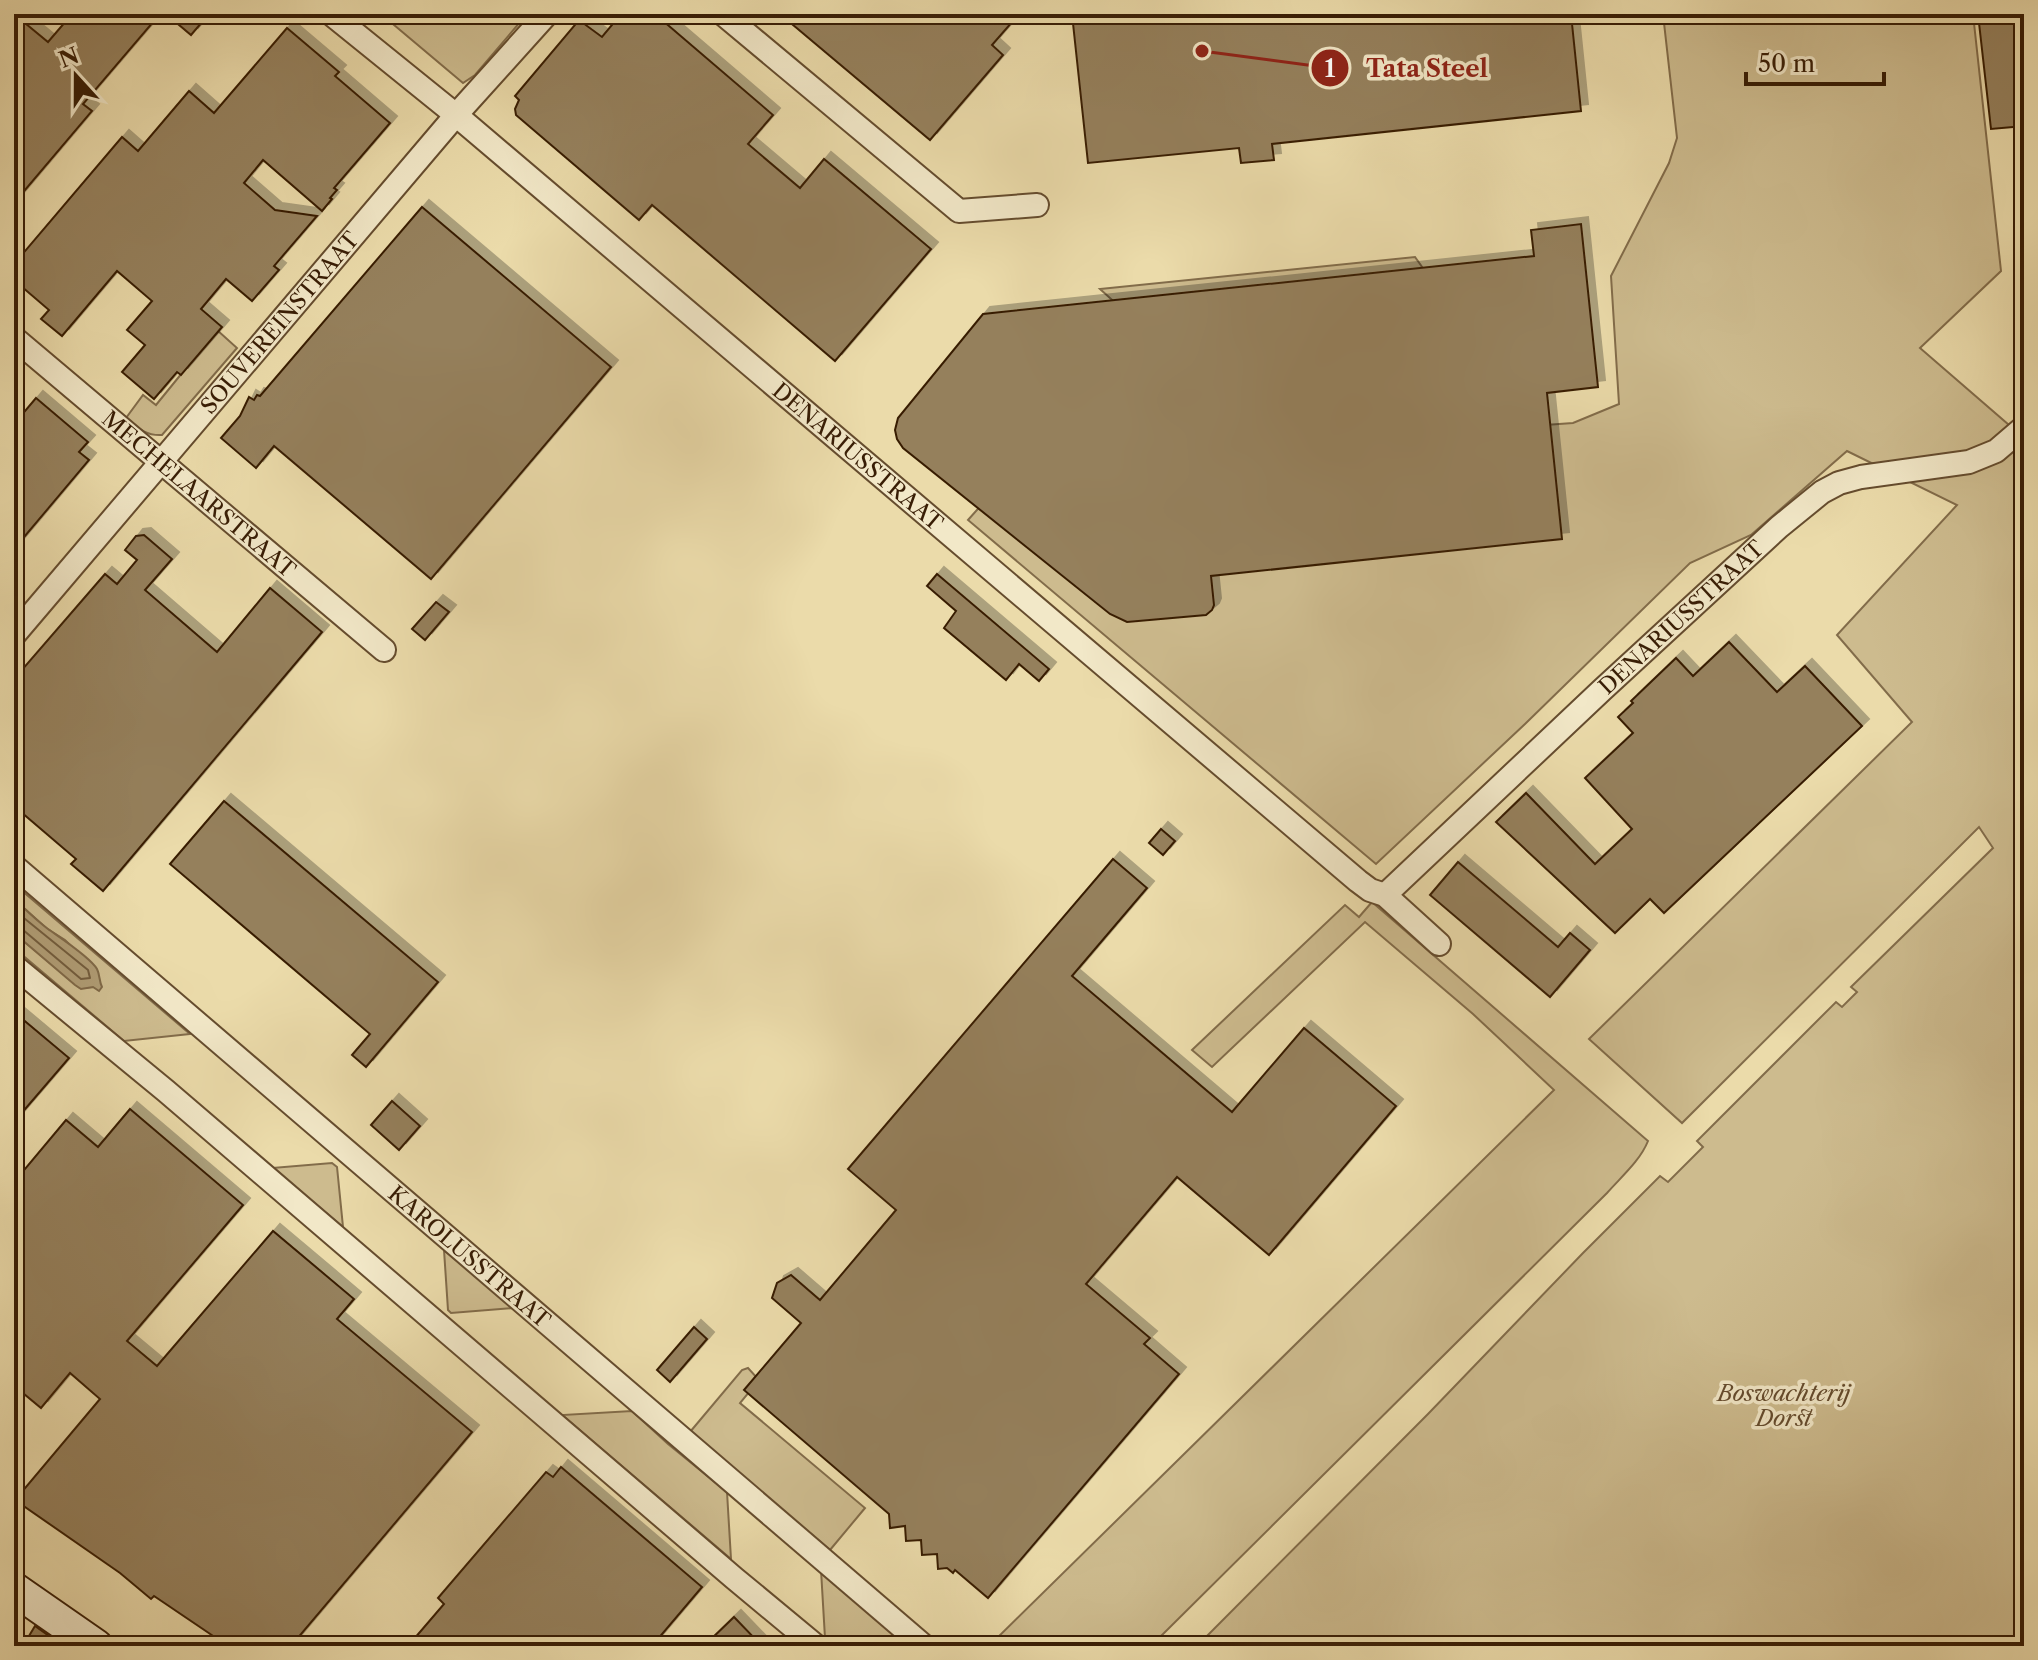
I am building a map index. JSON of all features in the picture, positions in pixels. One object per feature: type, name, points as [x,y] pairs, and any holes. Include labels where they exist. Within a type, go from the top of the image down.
[{"type":"main road","points":[[14,1589],[96,1646]]},
{"type":"street","name":"DENARIUSSTRAAT","points":[[331,14],[456,115],[1346,872],[1370,890],[1385,895],[1439,944]]},
{"type":"street","name":"SOUVEREINSTRAAT","points":[[14,635],[456,115],[547,14]]},
{"type":"street","points":[[723,14],[959,211],[1037,205]]},
{"type":"street","name":"MECHELAARSTRAAT","points":[[14,338],[384,650]]},
{"type":"street","name":"DENARIUSSTRAAT","points":[[1385,895],[1779,527],[1822,492],[1861,477],[1969,462],[1996,451],[2024,427]]},
{"type":"street","name":"KAROLUSSTRAAT","points":[[14,866],[924,1646]]},
{"type":"street","points":[[14,966],[166,1091],[816,1646]]},
{"type":"green space","points":[[381,14],[527,14],[475,75],[463,83]]},
{"type":"green space","name":"Boswachterij Dorst","points":[[1663,14],[1973,14],[2001,271],[1920,348],[2024,438],[2024,1646],[1197,1646],[1660,1176],[1668,1182],[1703,1147],[1697,1141],[1836,1002],[1842,1007],[1857,992],[1851,987],[1993,848],[1979,827],[1682,1123],[1589,1039],[1912,722],[1837,635],[1957,505],[1847,451],[1751,535],[1690,563],[1376,864],[968,520],[1141,326],[1100,289],[1415,257],[1484,354],[1516,427],[1573,423],[1619,404],[1611,276],[1669,163],[1677,138]]},
{"type":"green space","points":[[217,330],[237,348],[162,435],[147,433],[126,418],[143,395],[156,405]]},
{"type":"green space","points":[[14,884],[190,1034],[124,1041],[14,948],[14,933],[80,988],[99,984],[98,972],[65,940],[46,928],[14,899]]},
{"type":"green space","points":[[1372,902],[1648,1141],[1645,1148],[1607,1193],[1151,1646],[989,1646],[1554,1090],[1473,1014],[1365,922],[1212,1067],[1192,1050],[1345,905],[1359,917]]},
{"type":"green space","points":[[332,1163],[337,1167],[343,1227],[272,1168]]},
{"type":"green space","points":[[444,1250],[514,1308],[451,1313],[448,1310]]},
{"type":"green space","points":[[748,1368],[759,1380],[740,1403],[865,1508],[830,1550],[690,1432],[742,1370]]},
{"type":"green space","points":[[632,1411],[727,1492],[731,1559],[562,1415]]},
{"type":"green space","points":[[821,1570],[910,1646],[835,1646],[825,1638]]},
{"type":"water","points":[[14,899],[93,964],[102,987],[99,991],[93,987],[81,989],[75,985],[14,933]]},
{"type":"building","points":[[14,14],[48,42],[72,14],[160,14],[83,104],[92,111],[14,203]]},
{"type":"building","points":[[166,14],[209,14],[191,35]]},
{"type":"building","points":[[621,14],[655,14],[773,115],[748,144],[800,188],[824,159],[931,249],[835,361],[652,205],[639,220],[516,115],[519,100],[515,96],[579,20],[602,37]]},
{"type":"building","points":[[780,14],[1019,14],[992,45],[1003,55],[930,140]]},
{"type":"building","points":[[1072,14],[1571,14],[1581,111],[1272,144],[1274,160],[1241,163],[1239,148],[1088,163]]},
{"type":"building","points":[[1978,14],[2024,14],[2024,126],[1991,129]]},
{"type":"building","points":[[287,28],[339,72],[335,76],[390,123],[334,188],[337,190],[322,211],[263,160],[244,183],[275,210],[317,216],[274,266],[279,270],[252,301],[226,279],[201,309],[222,327],[181,375],[177,372],[154,399],[122,372],[145,345],[127,330],[152,301],[117,271],[62,336],[41,319],[49,310],[14,280],[14,264],[122,137],[138,151],[189,91],[214,113]]},
{"type":"building","points":[[422,207],[611,367],[431,579],[274,446],[256,468],[221,438],[240,416],[249,397],[254,400],[257,395],[260,396]]},
{"type":"building","points":[[1581,224],[1598,387],[1547,393],[1562,539],[1211,576],[1214,605],[1206,615],[1127,622],[1110,614],[903,448],[897,439],[895,430],[898,418],[983,314],[1534,256],[1531,230]]},
{"type":"building","points":[[36,398],[88,442],[79,452],[89,460],[14,549],[14,424]]},
{"type":"building","points":[[144,535],[172,559],[145,590],[217,652],[270,588],[322,632],[103,891],[71,864],[76,859],[14,806],[14,679],[105,574],[117,584],[137,560],[125,550],[136,536]]},
{"type":"building","points":[[937,574],[1049,669],[1039,681],[1019,664],[1006,680],[944,628],[956,611],[927,586]]},
{"type":"building","points":[[436,602],[449,612],[425,640],[412,629]]},
{"type":"building","points":[[1729,642],[1777,692],[1805,666],[1862,726],[1664,913],[1650,899],[1615,933],[1496,822],[1526,793],[1595,864],[1632,829],[1585,778],[1633,733],[1618,717],[1676,658],[1693,676]]},
{"type":"building","points":[[224,801],[438,982],[366,1067],[352,1055],[370,1034],[170,864]]},
{"type":"building","points":[[1161,829],[1175,841],[1163,855],[1149,843]]},
{"type":"building","points":[[1113,859],[1147,888],[1072,976],[1232,1112],[1304,1028],[1396,1106],[1269,1255],[1177,1177],[1086,1284],[1150,1338],[1144,1344],[1179,1374],[988,1598],[955,1570],[953,1573],[947,1568],[938,1569],[937,1554],[922,1555],[921,1540],[906,1541],[905,1526],[890,1528],[889,1514],[744,1390],[801,1323],[772,1298],[777,1283],[791,1275],[820,1300],[896,1210],[848,1169]]},
{"type":"building","points":[[1458,862],[1558,947],[1570,933],[1590,950],[1550,997],[1430,895]]},
{"type":"building","points":[[14,1012],[69,1058],[14,1122]]},
{"type":"building","points":[[392,1101],[420,1126],[399,1150],[371,1125]]},
{"type":"building","points":[[130,1109],[243,1205],[127,1341],[157,1366],[273,1231],[354,1299],[337,1319],[472,1432],[291,1646],[228,1646],[154,1596],[151,1599],[120,1573],[15,1500],[100,1399],[70,1373],[41,1408],[24,1394],[14,1406],[14,1182],[66,1120],[98,1147]]},
{"type":"building","points":[[694,1327],[707,1339],[670,1382],[657,1370]]},
{"type":"building","points":[[561,1467],[702,1587],[652,1646],[422,1646],[414,1639],[444,1604],[438,1598],[546,1472],[553,1477]]},
{"type":"building","points":[[734,1617],[762,1646],[704,1646]]},
{"type":"building","points":[[35,1626],[63,1646],[23,1646]]},
{"type":"place","name":"Tata Steel","points":[[1202,51]]}]
